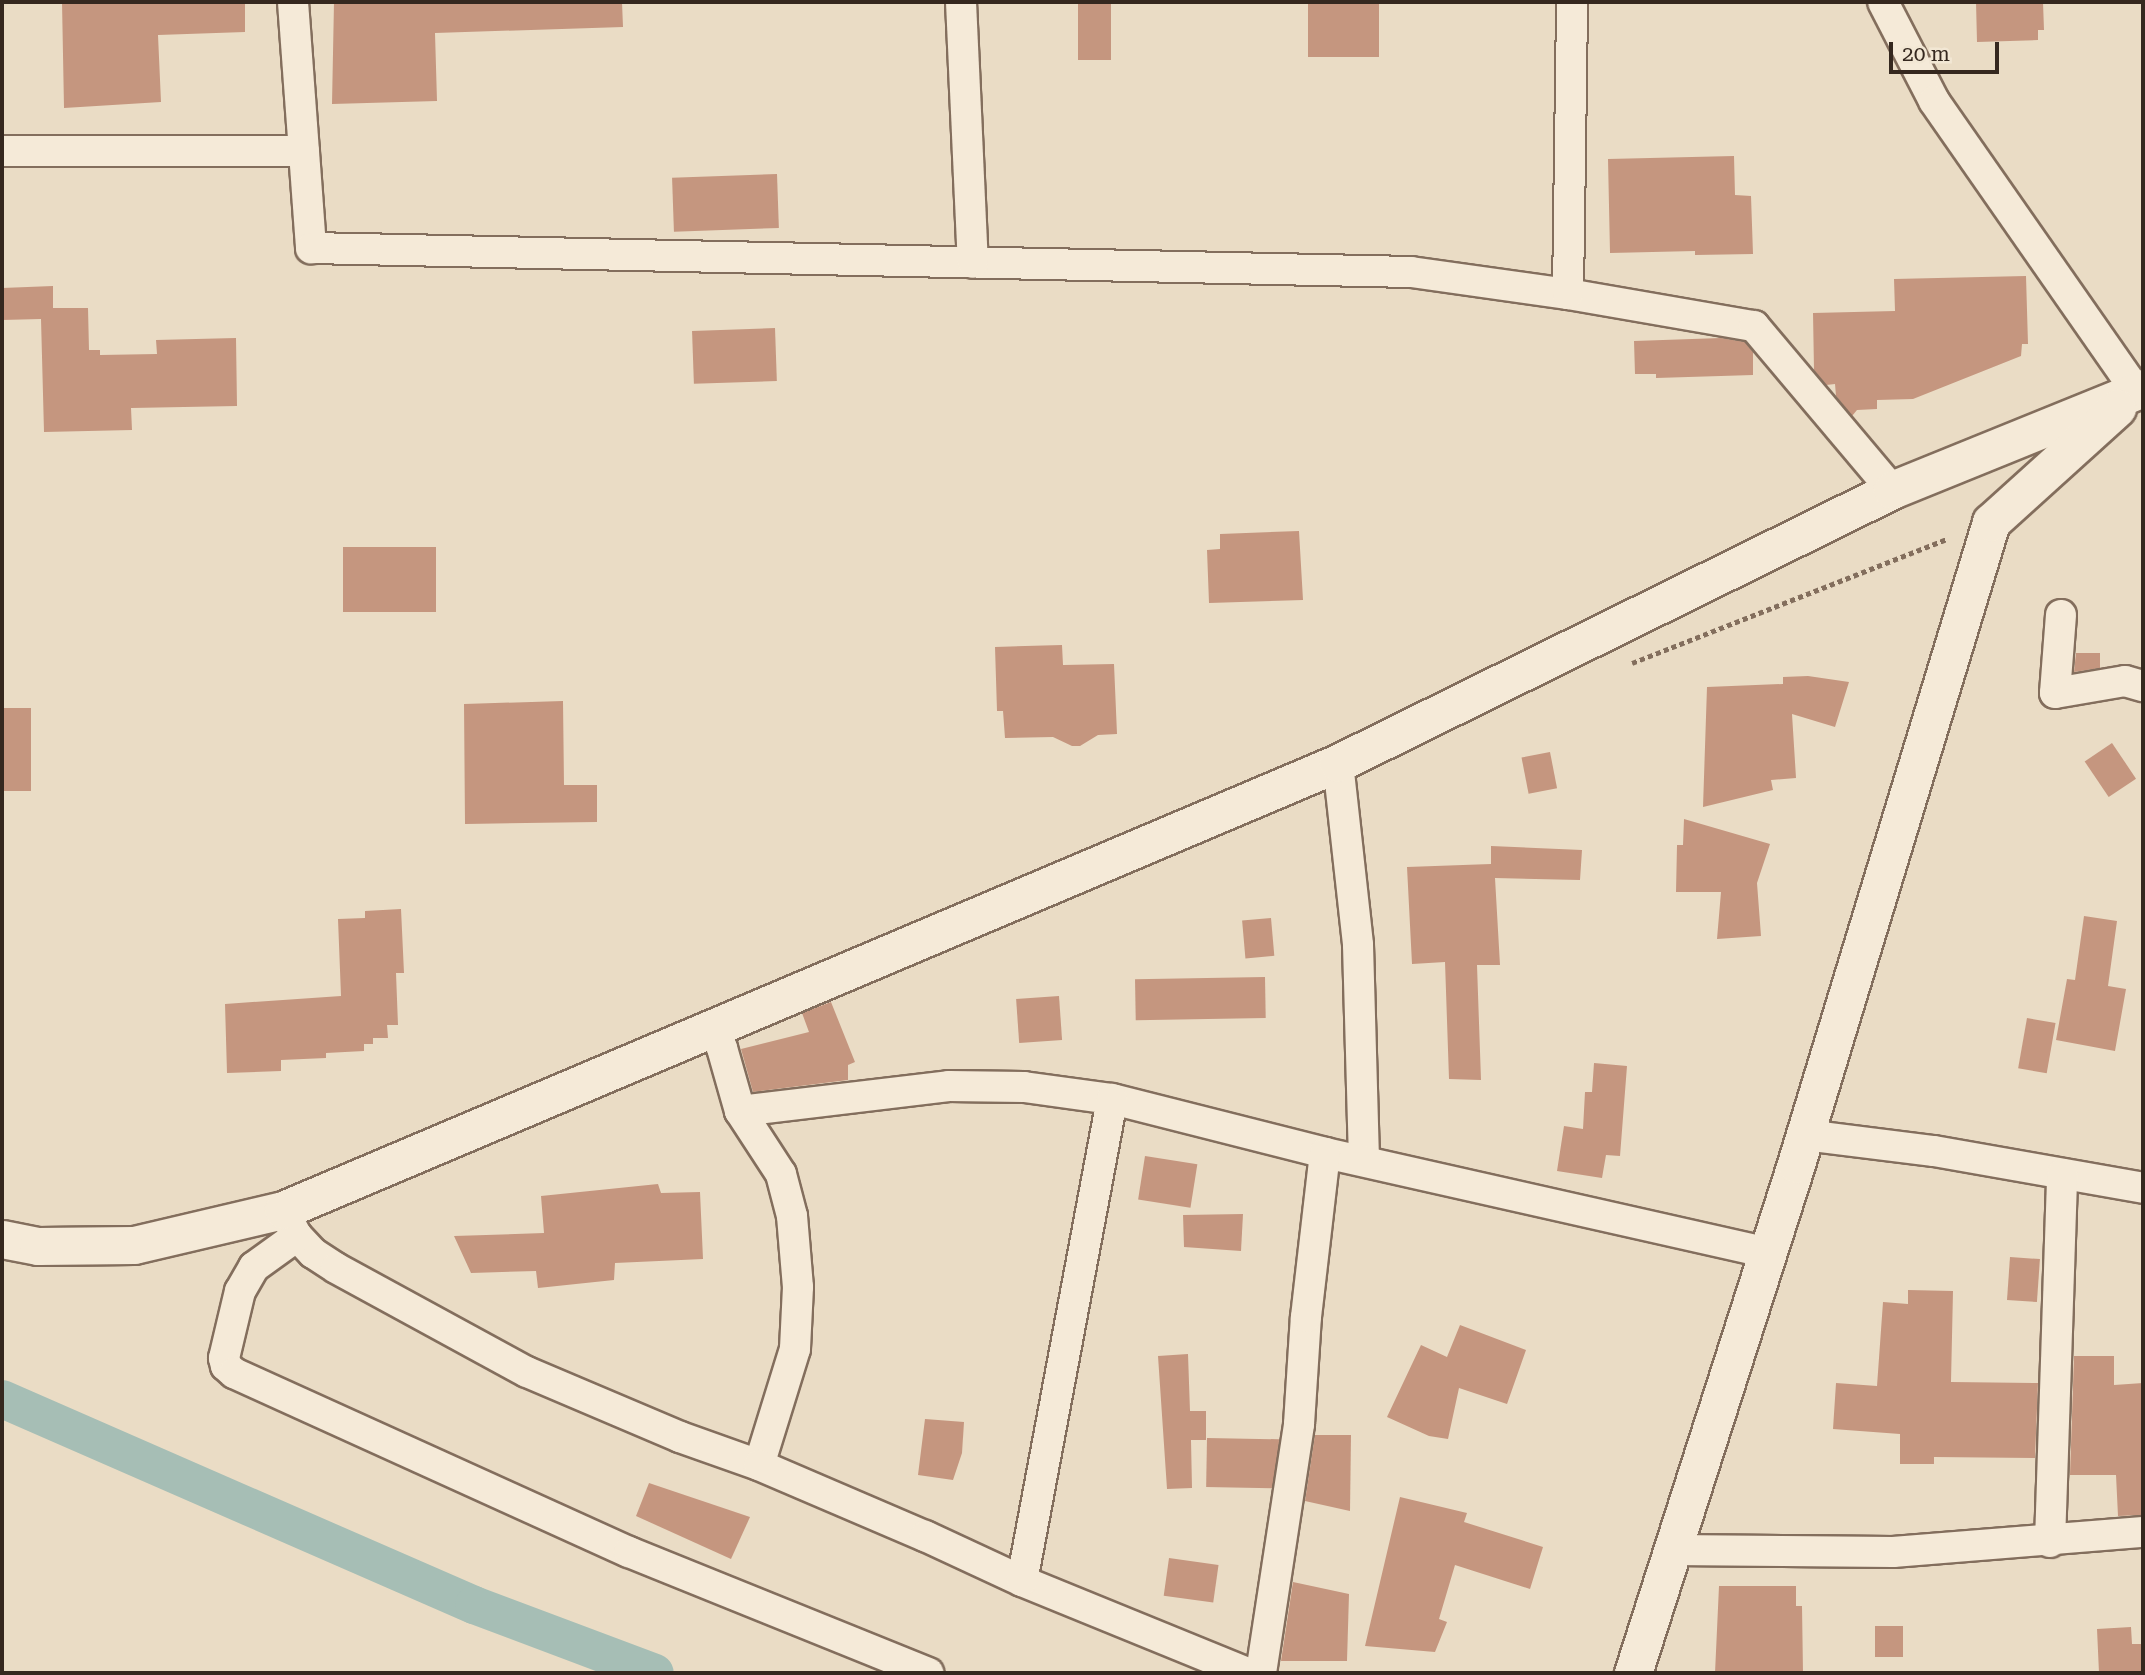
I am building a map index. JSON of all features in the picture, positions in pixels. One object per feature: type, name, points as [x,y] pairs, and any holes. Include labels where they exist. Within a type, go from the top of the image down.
[{"type":"street","points":[[293,2],[311,248],[1412,272],[1568,293],[1754,326],[1892,490]]},
{"type":"street","points":[[961,2],[973,263]]},
{"type":"street","points":[[1568,293],[1572,2]]},
{"type":"street","points":[[1883,2],[1934,101],[2140,390]]},
{"type":"street","points":[[2,151],[304,151]]},
{"type":"street","points":[[2,1239],[38,1246],[134,1245],[290,1223],[714,1030],[1338,764],[1892,490],[2140,390]]},
{"type":"street","points":[[1633,1673],[1726,1392],[1991,522],[2140,390]]},
{"type":"street","points":[[2062,615],[2055,693],[2125,681],[2143,686]]},
{"type":"street","points":[[1338,764],[1357,945],[1364,1160]]},
{"type":"street","points":[[714,1030],[722,1048],[740,1111],[781,1174],[792,1216],[798,1287],[795,1349],[759,1465]]},
{"type":"street","points":[[740,1111],[949,1086],[1024,1087],[1112,1099],[1325,1153],[1767,1253]]},
{"type":"street","points":[[1022,1581],[1112,1099]]},
{"type":"street","points":[[1805,1135],[1934,1151],[2143,1188]]},
{"type":"street","points":[[1261,1673],[1299,1424],[1306,1317],[1325,1153]]},
{"type":"street","points":[[2050,1542],[2063,1174]]},
{"type":"street","points":[[290,1223],[313,1253],[336,1268],[527,1372],[680,1437],[759,1465],[925,1535],[1022,1581],[1248,1673]]},
{"type":"street","points":[[290,1223],[254,1267],[233,1308],[223,1358],[226,1366],[234,1373],[629,1552],[928,1673]]},
{"type":"street","points":[[1672,1550],[1893,1552],[2050,1542],[2143,1532]]},
{"type":"building","points":[[62,2],[245,2],[245,32],[158,35],[161,102],[64,108]]},
{"type":"building","points":[[334,2],[622,2],[623,27],[435,33],[437,101],[332,104]]},
{"type":"building","points":[[1078,2],[1111,2],[1111,60],[1078,60]]},
{"type":"building","points":[[1308,2],[1379,2],[1379,57],[1308,57]]},
{"type":"building","points":[[1976,2],[2043,2],[2044,30],[2038,30],[2038,40],[1977,42]]},
{"type":"building","points":[[1734,156],[1735,195],[1751,196],[1753,254],[1695,255],[1695,251],[1610,253],[1608,159]]},
{"type":"building","points":[[777,174],[779,228],[674,232],[672,178]]},
{"type":"building","points":[[2026,276],[2028,344],[2022,344],[2021,356],[1913,399],[1877,400],[1877,409],[1857,410],[1852,416],[1836,396],[1835,384],[1826,385],[1814,370],[1813,313],[1895,311],[1894,279]]},
{"type":"building","points":[[53,286],[53,308],[88,308],[89,350],[100,350],[100,355],[157,354],[156,340],[236,338],[237,406],[131,408],[132,430],[44,432],[41,319],[2,320],[2,288]]},
{"type":"building","points":[[775,328],[777,381],[694,384],[692,331]]},
{"type":"building","points":[[1721,338],[1745,342],[1753,352],[1753,375],[1656,378],[1656,374],[1635,374],[1634,341]]},
{"type":"building","points":[[1299,531],[1303,600],[1209,603],[1207,550],[1220,549],[1220,534]]},
{"type":"building","points":[[343,547],[436,547],[436,612],[343,612]]},
{"type":"building","points":[[1062,645],[1063,665],[1114,664],[1117,734],[1098,735],[1080,746],[1072,746],[1053,737],[1005,738],[1003,711],[997,711],[995,647]]},
{"type":"building","points":[[2076,653],[2100,653],[2100,668],[2074,672]]},
{"type":"building","points":[[1808,676],[1849,682],[1835,727],[1792,714],[1796,778],[1771,780],[1773,790],[1703,807],[1707,687],[1783,684],[1783,677]]},
{"type":"building","points":[[563,701],[564,785],[597,785],[597,822],[465,824],[464,704]]},
{"type":"building","points":[[2,708],[31,708],[31,791],[2,791]]},
{"type":"building","points":[[2112,743],[2136,779],[2109,797],[2085,761]]},
{"type":"building","points":[[1550,752],[1557,788],[1529,794],[1522,758]]},
{"type":"building","points":[[1684,819],[1770,844],[1757,883],[1761,936],[1717,939],[1721,892],[1676,892],[1677,845],[1683,845]]},
{"type":"building","points":[[1491,846],[1582,850],[1580,880],[1495,878],[1500,965],[1477,965],[1481,1080],[1449,1079],[1445,962],[1412,964],[1407,867],[1491,864]]},
{"type":"building","points":[[401,909],[404,973],[396,973],[398,1025],[387,1025],[388,1038],[373,1038],[373,1044],[364,1044],[364,1051],[326,1053],[326,1058],[281,1060],[281,1071],[227,1073],[225,1004],[341,996],[338,919],[365,918],[365,911]]},
{"type":"building","points":[[2084,916],[2117,921],[2108,986],[2126,989],[2115,1051],[2056,1040],[2067,979],[2075,980]]},
{"type":"building","points":[[1271,918],[1274,956],[1245,958],[1242,921]]},
{"type":"building","points":[[1265,977],[1266,1018],[1136,1020],[1135,979]]},
{"type":"building","points":[[1059,996],[1062,1040],[1019,1043],[1016,999]]},
{"type":"building","points":[[831,1002],[855,1062],[848,1065],[848,1080],[753,1092],[741,1049],[809,1032],[802,1013]]},
{"type":"building","points":[[2027,1018],[2056,1023],[2047,1073],[2018,1068]]},
{"type":"building","points":[[1594,1063],[1627,1066],[1620,1156],[1606,1155],[1602,1178],[1557,1171],[1564,1126],[1583,1129],[1585,1092],[1592,1092]]},
{"type":"building","points":[[1145,1156],[1197,1164],[1190,1208],[1138,1199]]},
{"type":"building","points":[[658,1184],[661,1193],[700,1192],[703,1259],[615,1263],[614,1280],[538,1288],[536,1271],[471,1273],[454,1236],[544,1233],[541,1196]]},
{"type":"building","points":[[1243,1214],[1241,1251],[1184,1247],[1183,1215]]},
{"type":"building","points":[[2010,1257],[2040,1259],[2037,1302],[2007,1300]]},
{"type":"building","points":[[1908,1290],[1953,1291],[1951,1382],[2038,1383],[2035,1458],[1934,1457],[1934,1464],[1900,1464],[1900,1434],[1833,1429],[1836,1383],[1877,1386],[1883,1302],[1908,1304]]},
{"type":"building","points":[[1460,1325],[1526,1350],[1507,1404],[1459,1388],[1448,1439],[1429,1436],[1387,1417],[1421,1345],[1447,1357]]},
{"type":"building","points":[[1188,1354],[1190,1411],[1206,1411],[1206,1440],[1191,1440],[1192,1488],[1167,1489],[1158,1356]]},
{"type":"building","points":[[2074,1356],[2114,1356],[2114,1385],[2143,1383],[2143,1515],[2118,1516],[2116,1475],[2070,1475]]},
{"type":"building","points":[[925,1419],[964,1422],[962,1453],[953,1480],[918,1475]]},
{"type":"building","points":[[1315,1435],[1351,1435],[1350,1511],[1305,1501]]},
{"type":"building","points":[[1207,1438],[1279,1439],[1278,1488],[1206,1487]]},
{"type":"building","points":[[649,1483],[750,1517],[731,1559],[636,1516]]},
{"type":"building","points":[[1400,1497],[1467,1513],[1464,1522],[1543,1547],[1530,1589],[1455,1565],[1439,1619],[1447,1622],[1435,1652],[1365,1646]]},
{"type":"building","points":[[1169,1558],[1219,1565],[1213,1603],[1164,1596]]},
{"type":"building","points":[[1293,1582],[1349,1594],[1347,1661],[1281,1661]]},
{"type":"building","points":[[1719,1586],[1796,1586],[1796,1606],[1802,1606],[1803,1673],[1715,1673]]},
{"type":"building","points":[[1875,1626],[1903,1626],[1903,1657],[1875,1657]]},
{"type":"building","points":[[2131,1627],[2132,1644],[2143,1644],[2143,1673],[2099,1673],[2097,1629]]},
{"type":"waterway","points":[[2,1399],[474,1605],[655,1673]]}]
